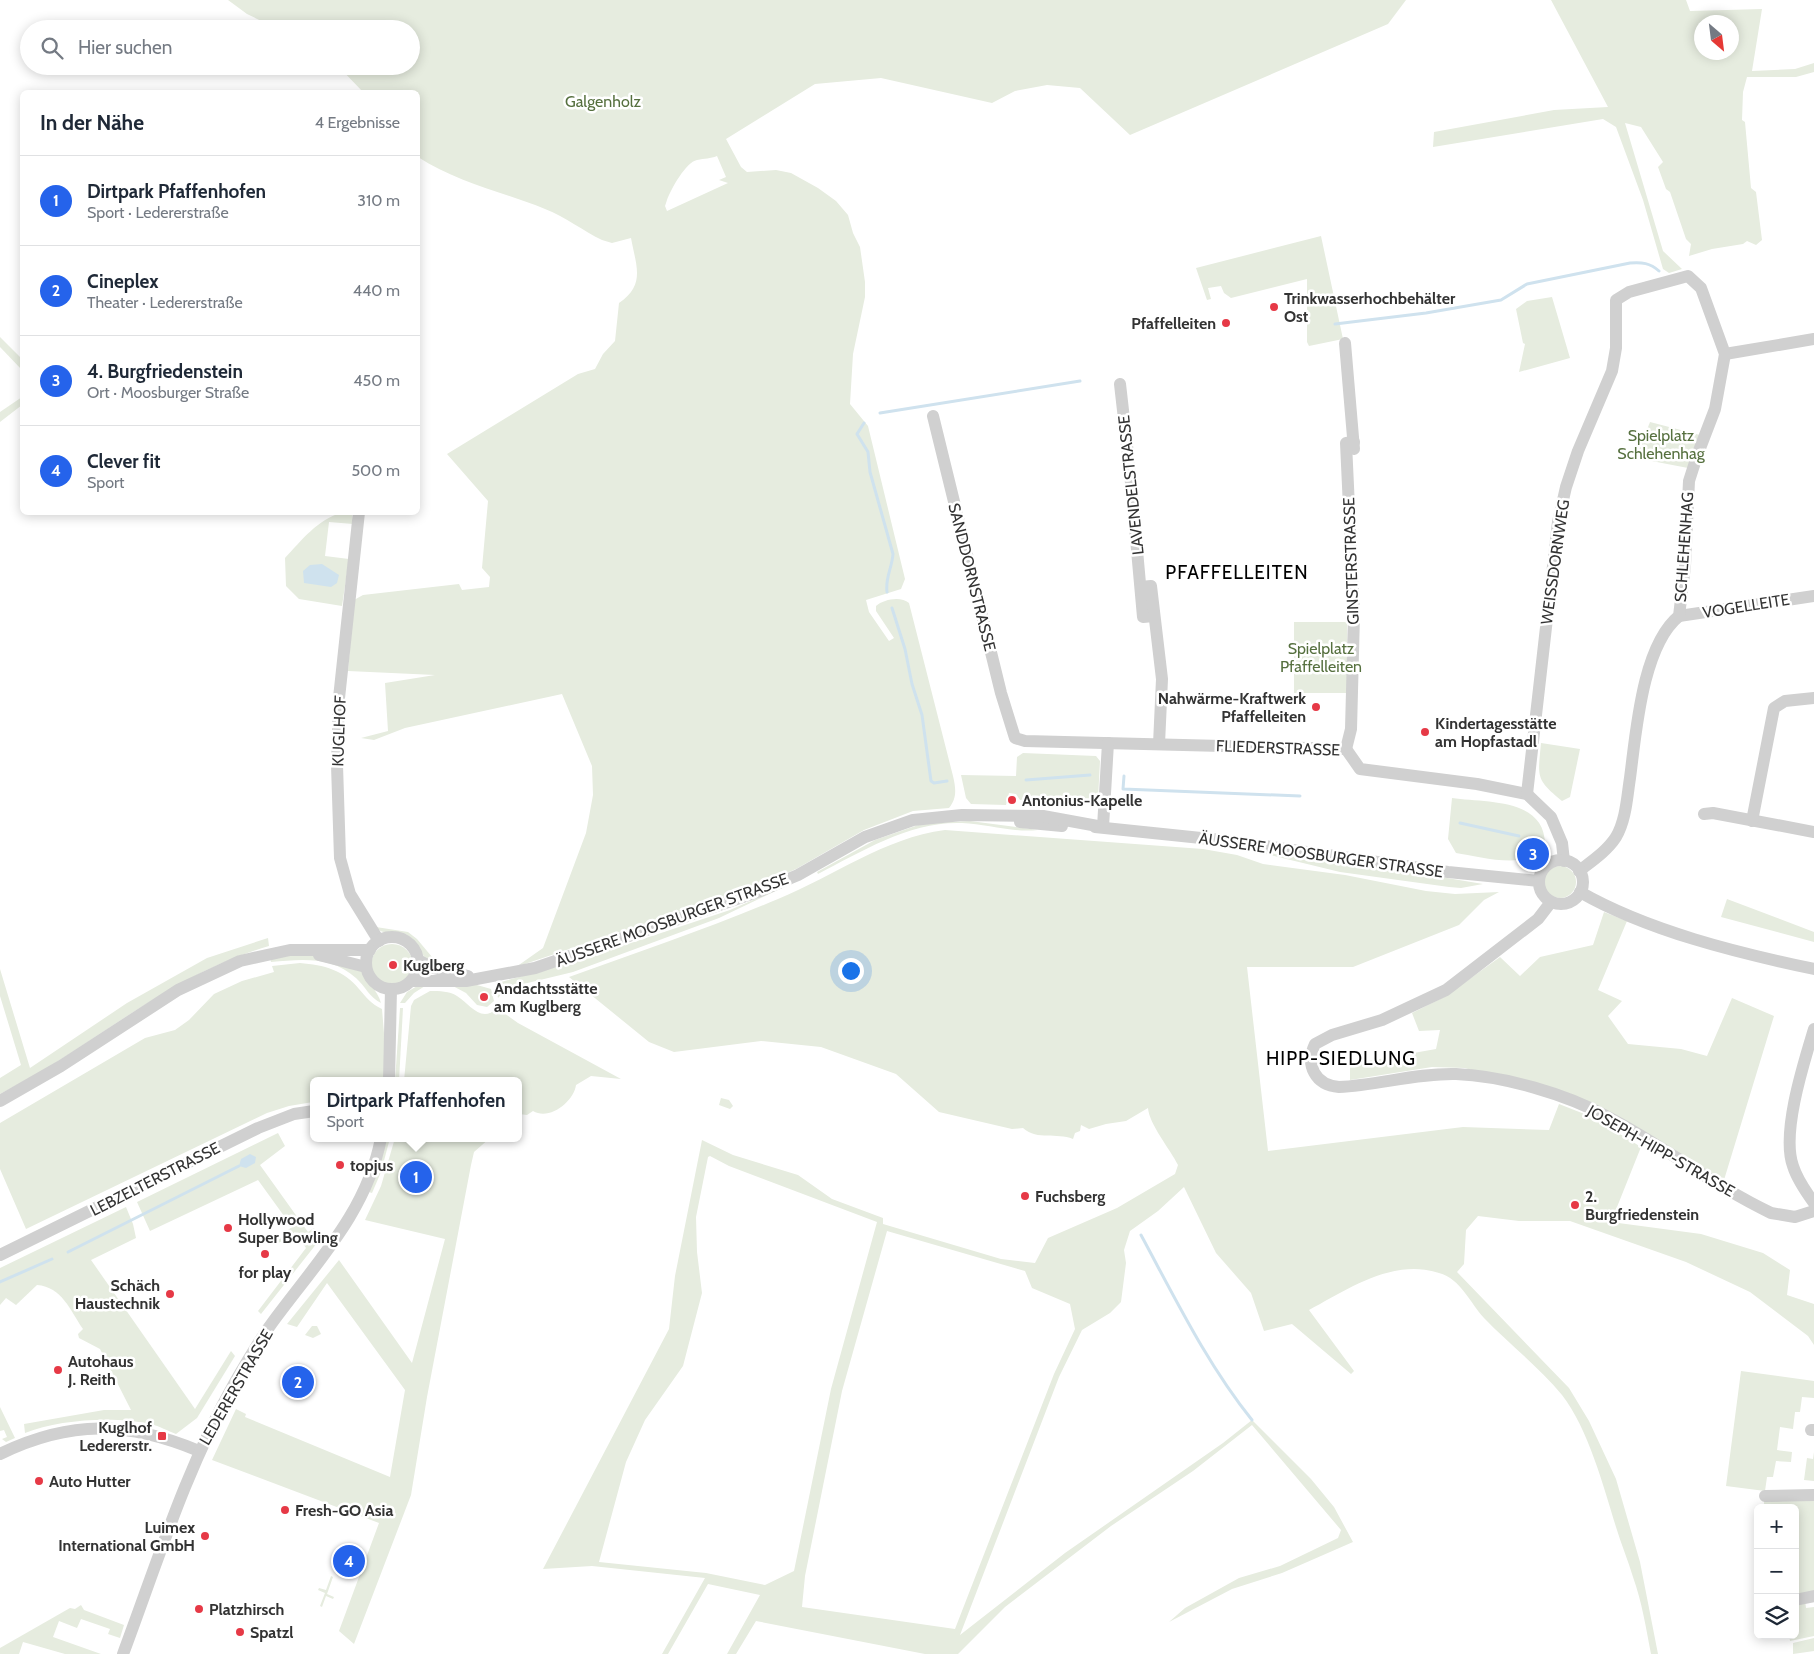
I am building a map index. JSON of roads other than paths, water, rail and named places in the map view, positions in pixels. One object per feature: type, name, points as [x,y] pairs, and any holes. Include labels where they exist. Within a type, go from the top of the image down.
[{"type":"street","name":"WEISSDORNWEG","points":[[1526,794],[1558,522],[1566,487],[1578,451],[1612,371],[1616,348],[1616,300],[1629,292],[1682,276],[1693,279],[1701,288],[1726,354]]},
{"type":"street","points":[[1726,354],[1814,340]]},
{"type":"street","name":"GINSTERSTRASSE","points":[[1345,344],[1355,461],[1348,461],[1354,615],[1351,729],[1346,749]]},
{"type":"street","name":"SCHLEHENHAG","points":[[1579,871],[1607,848],[1621,825],[1645,682],[1658,646],[1673,621],[1679,616],[1685,566],[1689,481],[1696,456],[1715,409],[1726,354]]},
{"type":"street","name":"LAVENDELSTRASSE","points":[[1120,384],[1143,617],[1153,616],[1162,679],[1159,744]]},
{"type":"street","name":"SANDDORNSTRASSE","points":[[933,416],[1001,693],[1015,738]]},
{"type":"street","name":"KUGLHOF","points":[[359,515],[339,698],[337,766],[340,858],[344,880],[374,945]]},
{"type":"street","name":"VOGELLEITE","points":[[1679,616],[1814,596]]},
{"type":"street","points":[[1752,822],[1774,708],[1785,701],[1814,698]]},
{"type":"street","name":"FLIEDERSTRASSE","points":[[1015,738],[1025,741],[1346,749],[1360,769],[1477,784],[1526,794]]},
{"type":"street","points":[[1103,827],[1108,743]]},
{"type":"street","points":[[1526,794],[1551,817],[1562,843],[1564,861]]},
{"type":"street","points":[[1704,814],[1713,813],[1752,822],[1814,832]]},
{"type":"street","name":"ÄUSSERE MOOSBURGER STRASSE","points":[[391,989],[403,987],[411,981],[466,981],[535,968],[760,891],[798,875],[865,837],[895,826],[927,818],[969,815],[1042,825],[1103,827],[1230,841],[1448,872],[1539,881]]},
{"type":"street","points":[[1564,861],[1574,865],[1579,871],[1582,878],[1580,892],[1568,903],[1551,902],[1541,893],[1539,881],[1541,871],[1546,866],[1553,862],[1564,861]]},
{"type":"street","points":[[1580,892],[1626,914],[1703,941],[1755,956],[1814,969]]},
{"type":"street","name":"JOSEPH-HIPP-STRASSE","points":[[1551,902],[1538,919],[1446,990],[1382,1020],[1332,1035],[1315,1044],[1311,1058],[1314,1074],[1323,1084],[1339,1087],[1439,1074],[1477,1077],[1522,1085],[1570,1100],[1610,1117],[1771,1213],[1795,1217],[1814,1211]]},
{"type":"street","points":[[0,1101],[61,1066],[155,1004],[205,976],[240,961],[270,953],[374,945],[393,937],[412,946],[418,960],[415,975],[411,981]]},
{"type":"street","points":[[374,945],[366,967],[374,983],[391,989],[389,1077]]},
{"type":"street","points":[[308,950],[366,967]]},
{"type":"street","name":"ÄUSSERE MOOSBURGER STRASSE","points":[[418,960],[433,968],[483,978]]},
{"type":"street","points":[[1814,1028],[1792,1117],[1790,1148],[1793,1166],[1814,1203]]},
{"type":"street","name":"LEBZELTERSTRASSE","points":[[0,1255],[258,1128],[286,1117],[310,1112]]},
{"type":"street","name":"LEDERERSTRASSE","points":[[123,1654],[200,1451],[225,1400],[256,1347],[350,1218],[371,1176],[380,1142]]},
{"type":"street","points":[[0,1454],[46,1435],[80,1428],[102,1427],[156,1435],[200,1451]]},
{"type":"street","points":[[1765,1496],[1814,1495]]},
{"type":"street","points":[[1799,1599],[1814,1596]]},
{"type":"water","points":[[322,564],[339,575],[337,583],[331,587],[304,583],[303,571],[310,565]]},
{"type":"water","points":[[250,1154],[256,1157],[255,1163],[246,1168],[239,1166],[241,1159]]},
{"type":"waterway","points":[[1335,324],[1426,313],[1501,300],[1527,284],[1630,263],[1646,264],[1659,271]]},
{"type":"waterway","points":[[880,413],[1080,381]]},
{"type":"waterway","points":[[864,423],[857,434],[868,452],[870,472],[893,554],[887,582],[887,592]]},
{"type":"waterway","points":[[892,608],[922,715],[931,781],[934,783],[947,781]]},
{"type":"waterway","points":[[1026,780],[1090,775]]},
{"type":"waterway","points":[[1124,776],[1123,789],[1300,796]]},
{"type":"waterway","points":[[1460,823],[1519,836]]},
{"type":"waterway","points":[[68,1252],[239,1166]]},
{"type":"waterway","points":[[1141,1235],[1206,1353],[1252,1420]]},
{"type":"waterway","points":[[0,1282],[52,1259]]},
{"type":"place","name":"Trinkwasserhochbehälter Ost","points":[[1274,307]]},
{"type":"place","name":"Pfaffelleiten","points":[[1226,323]]},
{"type":"place","name":"Nahwärme-Kraftwerk Pfaffelleiten","points":[[1316,707]]},
{"type":"place","name":"Kindertagesstätte am Hopfastadl","points":[[1425,732]]},
{"type":"place","name":"Antonius-Kapelle","points":[[1012,800]]},
{"type":"place","name":"4. Burgfriedenstein","points":[[1533,854]]},
{"type":"place","name":"Kuglberg","points":[[393,965]]},
{"type":"place","name":"Andachtsstätte am Kuglberg","points":[[484,997]]},
{"type":"place","name":"topjus","points":[[340,1165]]},
{"type":"place","name":"Dirtpark Pfaffenhofen","points":[[416,1177]]},
{"type":"place","name":"Fuchsberg","points":[[1025,1196]]},
{"type":"place","name":"2. Burgfriedenstein","points":[[1575,1205]]},
{"type":"place","name":"Hollywood Super Bowling","points":[[228,1228]]},
{"type":"place","name":"for play","points":[[265,1254]]},
{"type":"place","name":"Schäch Haustechnik","points":[[170,1294]]},
{"type":"place","name":"Autohaus J. Reith","points":[[58,1370]]},
{"type":"place","name":"Cineplex","points":[[298,1382]]},
{"type":"place","name":"Kuglhof Ledererstr.","points":[[162,1436]]},
{"type":"place","name":"Auto Hutter","points":[[39,1481]]},
{"type":"place","name":"Fresh-GO Asia","points":[[285,1510]]},
{"type":"place","name":"Luimex International GmbH","points":[[205,1536]]},
{"type":"place","name":"Clever fit","points":[[349,1561]]},
{"type":"place","name":"Platzhirsch","points":[[199,1609]]},
{"type":"place","name":"Spatzl","points":[[240,1632]]},
{"type":"district","name":"PFAFFELLEITEN","points":[[1237,572]]},
{"type":"district","name":"HIPP-SIEDLUNG","points":[[1341,1058]]},
{"type":"park label","name":"Galgenholz","points":[[603,101]]},
{"type":"park label","name":"Spielplatz Schlehenhag","points":[[1661,444]]},
{"type":"park label","name":"Spielplatz Pfaffelleiten","points":[[1321,657]]}]
